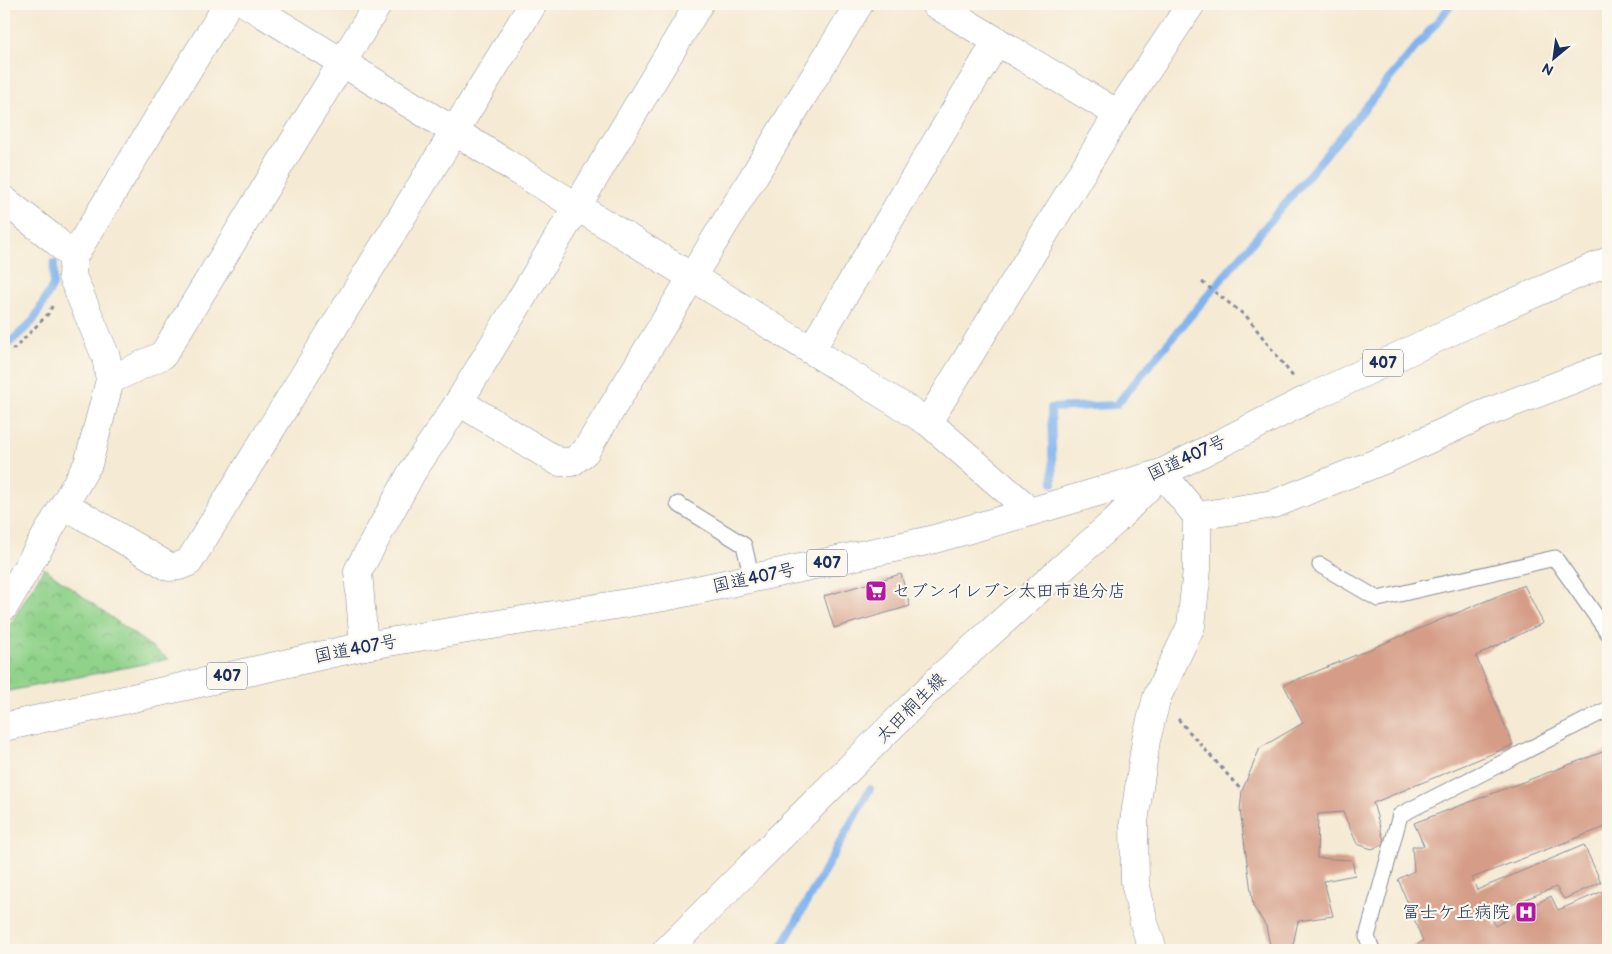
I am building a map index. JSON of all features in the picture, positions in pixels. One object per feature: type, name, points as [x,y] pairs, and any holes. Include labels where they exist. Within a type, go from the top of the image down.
[{"type":"main road","points":[[73,266],[228,4]]},
{"type":"main road","points":[[246,4],[928,422],[1020,502],[1023,514]]},
{"type":"main road","points":[[110,380],[162,355],[378,4]]},
{"type":"main road","points":[[65,505],[170,567],[190,562],[533,4]]},
{"type":"main road","points":[[364,646],[358,571],[412,472],[459,402],[699,4]]},
{"type":"main road","points":[[459,402],[559,462],[572,462],[585,452],[859,4]]},
{"type":"main road","points":[[935,4],[1118,114]]},
{"type":"main road","points":[[928,422],[1118,114],[1191,4]]},
{"type":"main road","points":[[811,350],[997,41]]},
{"type":"main road","points":[[4,200],[55,240],[73,266],[106,357],[110,380],[88,464],[4,607]]},
{"type":"main road","name":"国道407号","points":[[4,727],[364,646],[664,598],[930,540],[1023,514],[1162,473],[1310,398],[1490,313],[1608,261]]},
{"type":"main road","points":[[1197,516],[1274,504],[1386,460],[1481,415],[1606,371]]},
{"type":"main road","points":[[1153,950],[1144,923],[1135,882],[1134,822],[1146,740],[1157,697],[1191,626],[1197,569],[1197,516],[1162,473]]},
{"type":"main road","name":"太田桐生線","points":[[667,950],[942,676],[1115,520],[1162,473]]},
{"type":"lane","points":[[678,504],[744,546],[752,579]]},
{"type":"lane","points":[[1320,565],[1378,599],[1555,558],[1608,632]]},
{"type":"lane","points":[[1372,950],[1367,937],[1400,815],[1608,709]]},
{"type":"path","points":[[4,347],[14,350],[48,314],[73,266]]},
{"type":"path","points":[[1202,282],[1246,317],[1310,398]]},
{"type":"path","points":[[1157,697],[1242,791]]},
{"type":"green space","points":[[44,568],[168,659],[4,692],[4,635]]},
{"type":"building","points":[[901,574],[910,606],[834,628],[824,596]]},
{"type":"building","points":[[1524,585],[1543,623],[1476,656],[1513,745],[1373,803],[1385,844],[1372,849],[1357,844],[1343,812],[1318,814],[1317,858],[1352,860],[1355,875],[1324,881],[1333,916],[1298,921],[1292,950],[1271,950],[1266,926],[1253,906],[1240,810],[1242,791],[1260,748],[1303,723],[1284,685]]},
{"type":"building","points":[[1608,750],[1608,826],[1472,878],[1477,890],[1584,845],[1601,882],[1564,899],[1556,887],[1491,913],[1495,926],[1551,896],[1558,910],[1608,889],[1608,950],[1408,950],[1423,941],[1398,879],[1414,871],[1412,846],[1424,846],[1414,823]]},
{"type":"waterway","points":[[1053,483],[1051,408],[1116,405],[1452,4]]},
{"type":"waterway","points":[[4,348],[33,321],[53,285],[54,263]]},
{"type":"waterway","points":[[780,950],[870,789]]},
{"type":"place","name":"セブンイレブン太田市追分店","points":[[876,591]]},
{"type":"place","name":"冨士ケ丘病院","points":[[1526,912]]}]
